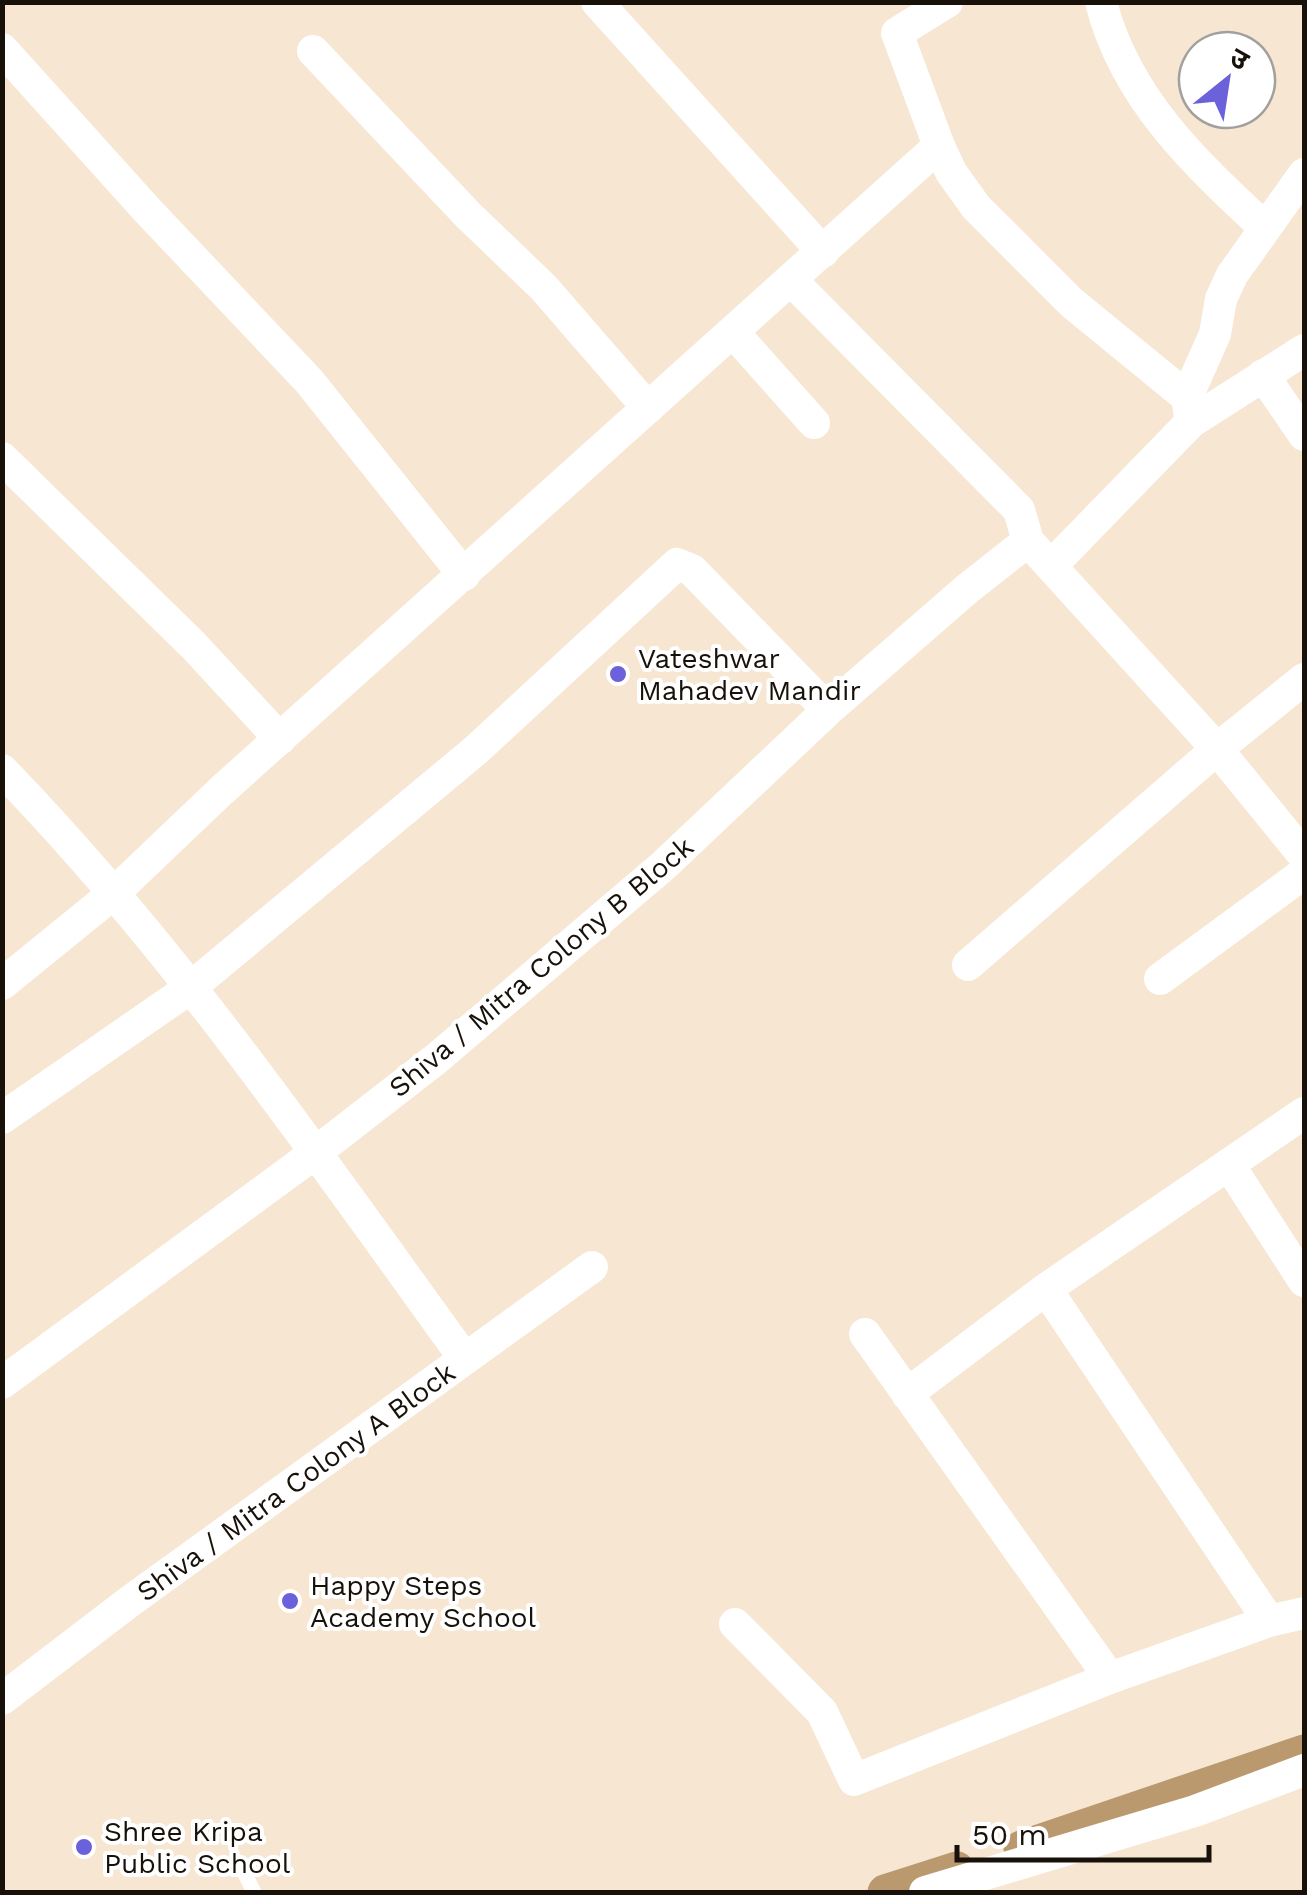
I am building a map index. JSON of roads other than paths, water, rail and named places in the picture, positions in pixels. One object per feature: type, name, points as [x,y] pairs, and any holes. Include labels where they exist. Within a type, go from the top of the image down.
[{"type":"street","points":[[596,2],[823,252]]},
{"type":"street","points":[[947,2],[898,33],[939,146],[959,184],[1001,234],[1189,410]]},
{"type":"street","points":[[1100,2],[1129,72],[1160,123],[1205,173],[1265,228]]},
{"type":"street","points":[[2,50],[308,381],[464,575]]},
{"type":"street","points":[[312,51],[468,215],[544,288],[648,408]]},
{"type":"street","points":[[7,971],[114,893],[939,146]]},
{"type":"street","points":[[1189,410],[1215,334],[1226,287],[1304,174]]},
{"type":"street","points":[[792,281],[1019,510],[1028,541],[1217,750],[1304,856]]},
{"type":"street","points":[[732,332],[814,423]]},
{"type":"street","points":[[1052,565],[1189,410],[1304,350]]},
{"type":"street","points":[[1263,374],[1304,435]]},
{"type":"street","points":[[2,458],[194,646],[280,739]]},
{"type":"street","name":"Shiva / Mitra Colony B Block","points":[[2,1384],[315,1153],[436,1058],[664,866],[828,710],[1028,541]]},
{"type":"street","points":[[2,1118],[190,988],[476,750],[677,564],[692,570],[828,710]]},
{"type":"street","points":[[968,965],[1304,679]]},
{"type":"street","points":[[2,770],[114,893],[190,988],[466,1359]]},
{"type":"street","points":[[1160,980],[1304,873]]},
{"type":"street","points":[[908,1394],[1046,1289],[1304,1114]]},
{"type":"street","points":[[1228,1165],[1304,1281]]},
{"type":"street","name":"Shiva / Mitra Colony A Block","points":[[2,1699],[592,1267]]},
{"type":"street","points":[[1046,1289],[1269,1621]]},
{"type":"street","points":[[864,1334],[1110,1678]]},
{"type":"street","points":[[735,1624],[822,1712],[854,1780],[1110,1678],[1269,1621],[1304,1613]]},
{"type":"street","points":[[926,1892],[1194,1811],[1304,1770]]},
{"type":"lane","points":[[239,1862],[254,1892]]},
{"type":"waterway","points":[[1021,1848],[1304,1752]]},
{"type":"waterway","points":[[885,1892],[957,1869]]},
{"type":"place","name":"Vateshwar Mahadev Mandir","points":[[618,674]]},
{"type":"place","name":"Happy Steps Academy School","points":[[290,1601]]},
{"type":"place","name":"Shree Kripa Public School","points":[[84,1847]]}]
